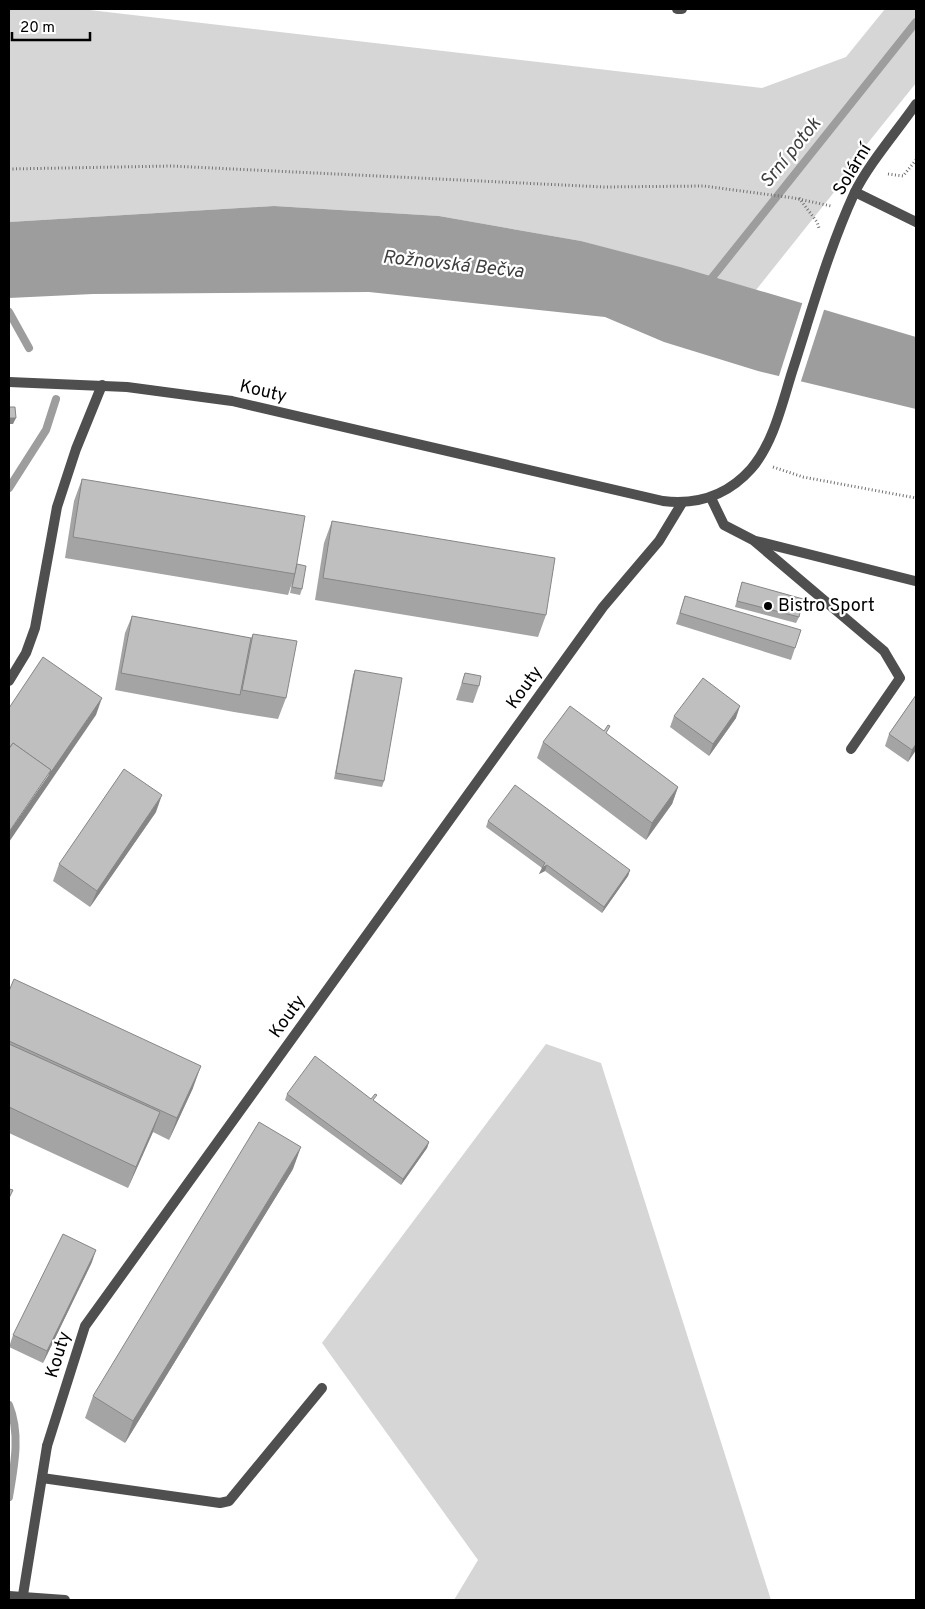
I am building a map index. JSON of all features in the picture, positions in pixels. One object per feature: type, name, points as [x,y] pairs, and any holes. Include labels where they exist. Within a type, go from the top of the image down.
[{"type":"street","points":[[677,9],[682,9]]},
{"type":"street","name":"Solární","points":[[781,406],[828,260],[854,192],[916,104]]},
{"type":"street","points":[[854,192],[916,222]]},
{"type":"street","name":"Kouty","points":[[9,382],[102,385],[168,391],[232,401],[636,496],[682,504],[711,498],[740,480],[760,457],[781,406]]},
{"type":"street","points":[[9,681],[26,653],[35,628],[57,507],[76,449],[102,385]]},
{"type":"street","points":[[711,498],[724,525],[753,540],[884,651],[900,678],[851,749]]},
{"type":"street","name":"Kouty","points":[[23,1595],[47,1446],[85,1326],[603,607],[663,535],[682,504]]},
{"type":"street","points":[[753,540],[915,581]]},
{"type":"street","points":[[42,1478],[220,1503],[229,1501],[322,1388]]},
{"type":"street","points":[[9,1596],[23,1595],[65,1600]]},
{"type":"path","points":[[884,180],[889,173],[903,176],[916,160]]},
{"type":"path","points":[[9,169],[171,166],[604,188],[704,186],[796,198],[847,211]]},
{"type":"path","points":[[796,198],[817,222],[820,231]]},
{"type":"path","points":[[760,457],[771,466],[790,474],[916,498]]},
{"type":"shaded area","points":[[9,9],[81,9],[762,88],[846,57],[885,9],[916,9],[916,83],[867,144],[835,191],[756,290],[581,241],[439,216],[274,206],[9,222]]},
{"type":"shaded area","points":[[546,1044],[601,1063],[771,1600],[454,1600],[478,1560],[322,1343]]},
{"type":"water","name":"Rožnovská Bečva","points":[[274,206],[439,216],[581,241],[680,267],[916,337],[916,409],[758,371],[664,342],[605,317],[369,292],[93,294],[9,298],[9,222]]},
{"type":"pier","points":[[803,301],[825,307],[800,384],[778,379]]},
{"type":"building","points":[[9,407],[15,407],[16,418],[9,418]]},
{"type":"building","points":[[82,479],[305,516],[295,574],[73,537]]},
{"type":"building","points":[[332,521],[555,558],[546,615],[323,578]]},
{"type":"building","points":[[297,564],[306,566],[302,589],[292,587]]},
{"type":"building","name":"Bistro Sport","points":[[742,582],[803,599],[799,617],[737,601]]},
{"type":"building","points":[[685,596],[801,630],[795,648],[680,613]]},
{"type":"building","points":[[132,616],[251,638],[240,695],[121,673]]},
{"type":"building","points":[[253,634],[297,641],[286,698],[242,690]]},
{"type":"building","points":[[43,657],[102,698],[49,775],[51,770],[13,743],[9,746],[9,708]]},
{"type":"building","points":[[355,670],[402,678],[384,781],[336,773]]},
{"type":"building","points":[[465,673],[481,676],[479,686],[462,683]]},
{"type":"building","points":[[703,678],[740,706],[713,744],[674,716]]},
{"type":"building","points":[[916,695],[916,744],[912,750],[889,734]]},
{"type":"building","points":[[570,706],[604,731],[608,725],[610,726],[606,733],[678,787],[652,823],[543,742]]},
{"type":"building","points":[[13,743],[51,770],[9,832],[9,749]]},
{"type":"building","points":[[124,769],[162,795],[97,891],[59,864]]},
{"type":"building","points":[[515,785],[630,870],[604,907],[547,865],[542,868],[545,863],[488,821]]},
{"type":"building","points":[[14,979],[201,1066],[177,1118],[9,1041],[9,991]]},
{"type":"building","points":[[9,1044],[160,1112],[136,1167],[9,1107]]},
{"type":"building","points":[[315,1056],[371,1099],[375,1094],[377,1095],[373,1100],[429,1142],[403,1179],[287,1094]]},
{"type":"building","points":[[259,1122],[301,1147],[133,1421],[93,1396]]},
{"type":"building","points":[[9,1189],[13,1190],[9,1198]]},
{"type":"building","points":[[63,1234],[96,1250],[47,1351],[13,1335]]},
{"type":"waterway","name":"Srní potok","points":[[707,284],[916,22]]},
{"type":"waterway","points":[[9,312],[29,348]]},
{"type":"waterway","points":[[9,488],[46,430],[56,399]]},
{"type":"waterway","points":[[9,1405],[13,1416],[16,1439],[9,1497]]},
{"type":"place","name":"Bistro Sport","points":[[768,606]]}]
